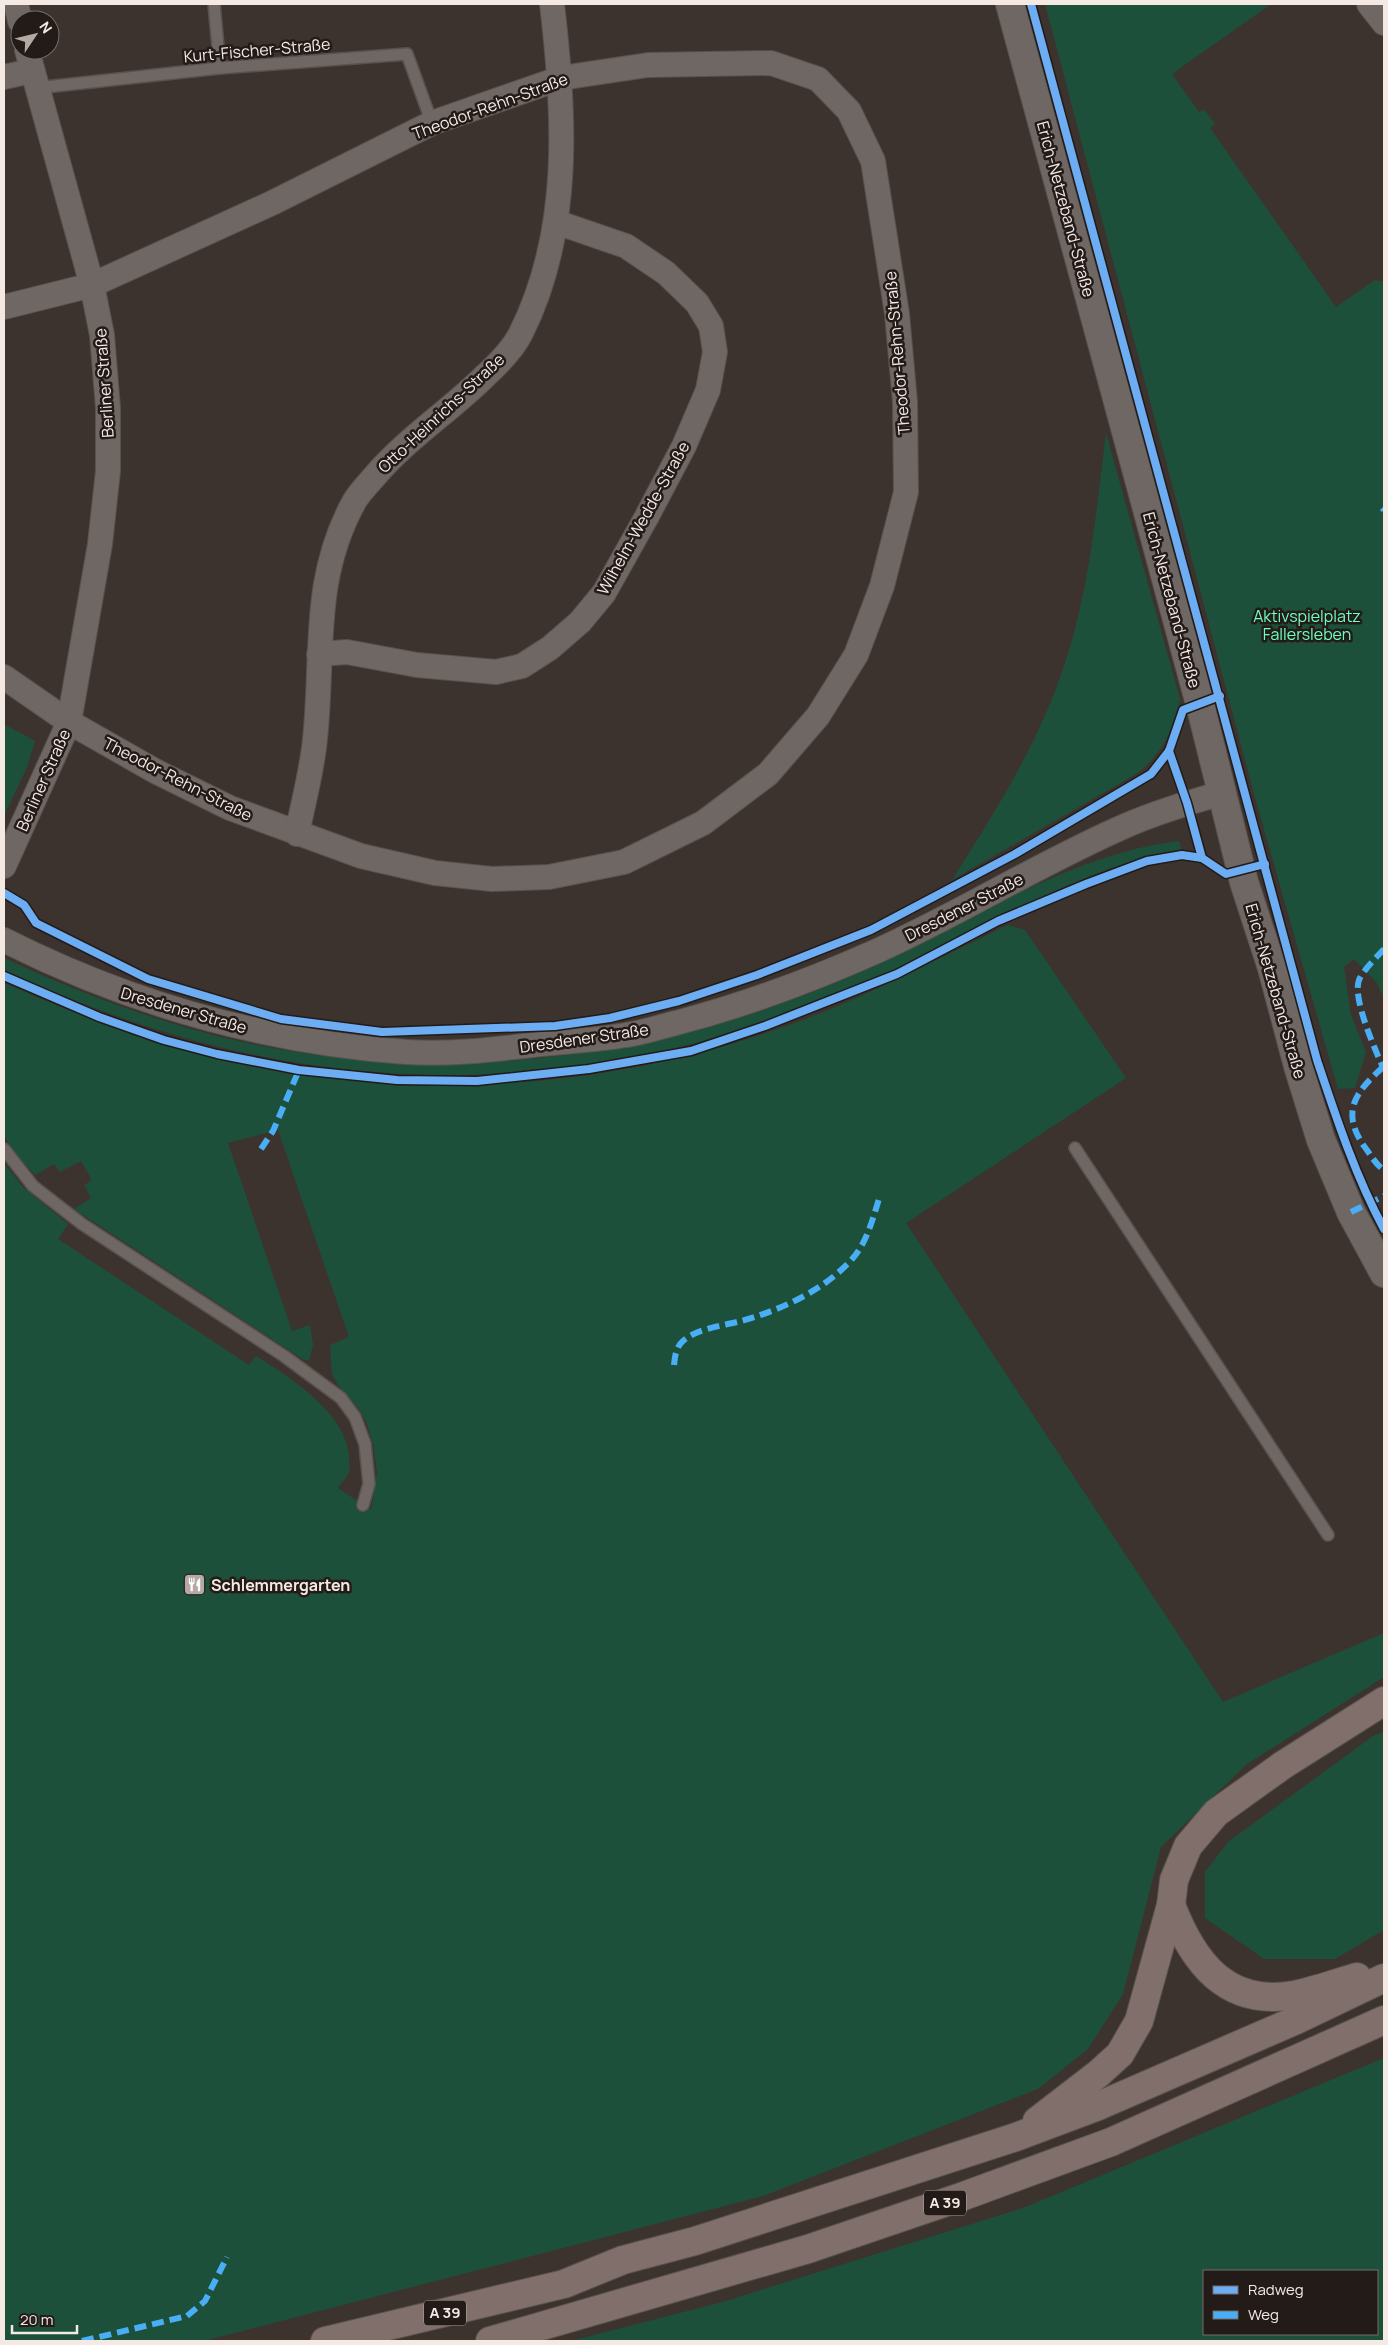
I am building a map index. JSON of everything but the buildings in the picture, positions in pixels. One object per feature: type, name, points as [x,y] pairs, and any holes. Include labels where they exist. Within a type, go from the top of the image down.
[{"type":"highway","points":[[1016,2137],[1098,2074],[1120,2054],[1139,2021],[1172,1905],[1174,1880],[1188,1846],[1216,1813],[1283,1765],[1384,1701]]},
{"type":"highway","points":[[1172,1905],[1182,1932],[1197,1958],[1214,1976],[1241,1991],[1267,1996],[1294,1995],[1384,1969]]},
{"type":"highway","name":"A 39","points":[[325,2341],[564,2284],[623,2260],[695,2241],[1016,2137],[1124,2095],[1294,2021],[1384,1978]]},
{"type":"highway","name":"A 39","points":[[490,2341],[808,2249],[961,2198],[1111,2142],[1384,2020]]},
{"type":"street","name":"Otto-Heinrichs-Straße","points":[[297,834],[315,740],[321,605],[332,548],[354,500],[392,455],[486,375],[520,335],[542,282],[556,222],[561,168],[561,78],[552,4]]},
{"type":"street","name":"Erich-Netzeband-Straße","points":[[1010,4],[1223,793],[1244,882],[1272,968],[1298,1066],[1322,1140],[1351,1212],[1384,1273]]},
{"type":"street","points":[[1369,4],[1384,23]]},
{"type":"street","name":"Theodor-Rehn-Straße","points":[[4,307],[92,285],[272,203],[432,123],[561,78],[648,65],[771,63],[818,79],[849,110],[873,161],[896,314],[905,402],[906,492],[882,586],[856,655],[818,716],[768,774],[702,823],[624,862],[549,877],[492,879],[435,873],[361,856],[230,808],[155,771],[69,722]]},
{"type":"street","points":[[4,77],[31,70]]},
{"type":"street","name":"Berliner Straße","points":[[4,866],[69,722],[98,554],[108,471],[108,408],[102,335],[92,285],[31,70]]},
{"type":"street","name":"Wilhelm-Wedde-Straße","points":[[319,654],[347,652],[417,665],[496,672],[522,666],[550,648],[580,622],[604,593],[646,518],[684,446],[708,390],[715,352],[710,326],[697,303],[666,273],[626,246],[556,222]]},
{"type":"street","name":"Berliner Straße","points":[[4,677],[69,722]]},
{"type":"street","name":"Dresdener Straße","points":[[4,940],[55,966],[118,991],[177,1010],[246,1029],[348,1046],[408,1052],[476,1051],[628,1035],[718,1012],[802,982],[879,950],[1126,825],[1187,803],[1223,793]]},
{"type":"lane","points":[[214,4],[220,68]]},
{"type":"lane","name":"Kurt-Fischer-Straße","points":[[31,70],[220,68],[408,54],[432,123]]},
{"type":"lane","points":[[1075,1148],[1328,1535]]},
{"type":"lane","points":[[4,1149],[33,1186],[82,1224],[284,1356],[341,1398],[356,1417],[365,1444],[369,1484],[363,1505]]},
{"type":"green space","name":"Aktivspielplatz Fallersleben","points":[[1045,4],[1271,4],[1172,74],[1199,112],[1204,109],[1215,124],[1210,128],[1336,307],[1375,280],[1384,282],[1384,999],[1377,983],[1354,959],[1344,967],[1351,1015],[1366,1052],[1355,1088],[1338,1089],[1254,794]]},
{"type":"green space","points":[[1106,433],[1180,699],[1174,722],[1161,748],[1138,773],[952,880],[1027,753],[1052,700],[1062,672],[1079,613],[1085,584],[1095,523]]},
{"type":"green space","points":[[4,724],[35,741],[27,767],[4,816]]},
{"type":"green space","points":[[1179,841],[1182,851],[1141,860],[1101,872],[1062,888],[911,962],[774,1020],[740,1031],[644,1055],[550,1069],[458,1075],[366,1071],[276,1059],[185,1038],[95,1008],[4,970],[4,958],[85,993],[168,1022],[225,1038],[307,1053],[389,1062],[472,1062],[554,1056],[635,1044],[716,1024],[794,999],[871,967],[1021,892],[1060,875],[1140,848]]},
{"type":"green space","points":[[1008,925],[1025,930],[1126,1078],[906,1223],[1223,1702],[1384,1633],[1384,1677],[1247,1764],[1161,1847],[1123,1994],[1088,2049],[1038,2089],[763,2196],[204,2341],[4,2341],[4,1163],[23,1187],[68,1224],[58,1239],[249,1365],[256,1356],[284,1374],[314,1398],[327,1411],[346,1441],[350,1470],[338,1488],[371,1510],[377,1472],[373,1444],[366,1422],[359,1409],[338,1385],[332,1374],[330,1345],[349,1337],[278,1130],[228,1143],[292,1331],[310,1325],[313,1345],[309,1360],[304,1360],[74,1209],[91,1198],[84,1185],[92,1180],[81,1161],[60,1172],[54,1164],[35,1175],[15,1154],[4,1135],[4,983],[57,1006],[139,1036],[241,1065],[362,1081],[425,1085],[487,1084],[549,1080],[611,1071],[672,1059],[732,1044],[792,1024],[847,1002]]},
{"type":"green space","points":[[1384,1732],[1384,1930],[1335,1959],[1264,1959],[1205,1918],[1205,1872],[1228,1842],[1373,1736]]},
{"type":"green space","points":[[1384,2058],[1384,2341],[571,2341],[726,2301],[1023,2208]]},
{"type":"marked path","points":[[1384,949],[1364,972],[1359,980],[1358,989],[1366,1025],[1384,1070]]},
{"type":"marked path","points":[[1383,1067],[1365,1085],[1354,1103],[1352,1112],[1357,1134],[1373,1159],[1384,1170]]},
{"type":"marked path","points":[[261,1149],[273,1131],[299,1070]]},
{"type":"marked path","points":[[1351,1212],[1384,1196]]},
{"type":"marked path","points":[[674,1365],[675,1355],[679,1346],[683,1341],[696,1333],[741,1321],[787,1305],[829,1280],[858,1252],[869,1230],[879,1199]]},
{"type":"marked path","points":[[82,2341],[187,2316],[205,2301],[227,2257]]},
{"type":"cycle path","points":[[1031,4],[1317,1060],[1355,1167],[1384,1229]]},
{"type":"cycle path","points":[[4,893],[24,905],[36,923],[148,979],[281,1019],[382,1032],[555,1026],[610,1018],[679,1001],[757,975],[871,930],[1015,854],[1151,774],[1169,751],[1183,710],[1220,696]]},
{"type":"cycle path","points":[[1169,751],[1187,803],[1202,858]]},
{"type":"cycle path","points":[[4,976],[99,1017],[164,1040],[217,1054],[299,1070],[397,1080],[477,1081],[589,1069],[691,1051],[765,1026],[897,974],[998,921],[1147,861],[1182,855],[1202,858],[1226,874],[1265,864]]},
{"type":"place","name":"Schlemmergarten","points":[[195,1585]]}]
